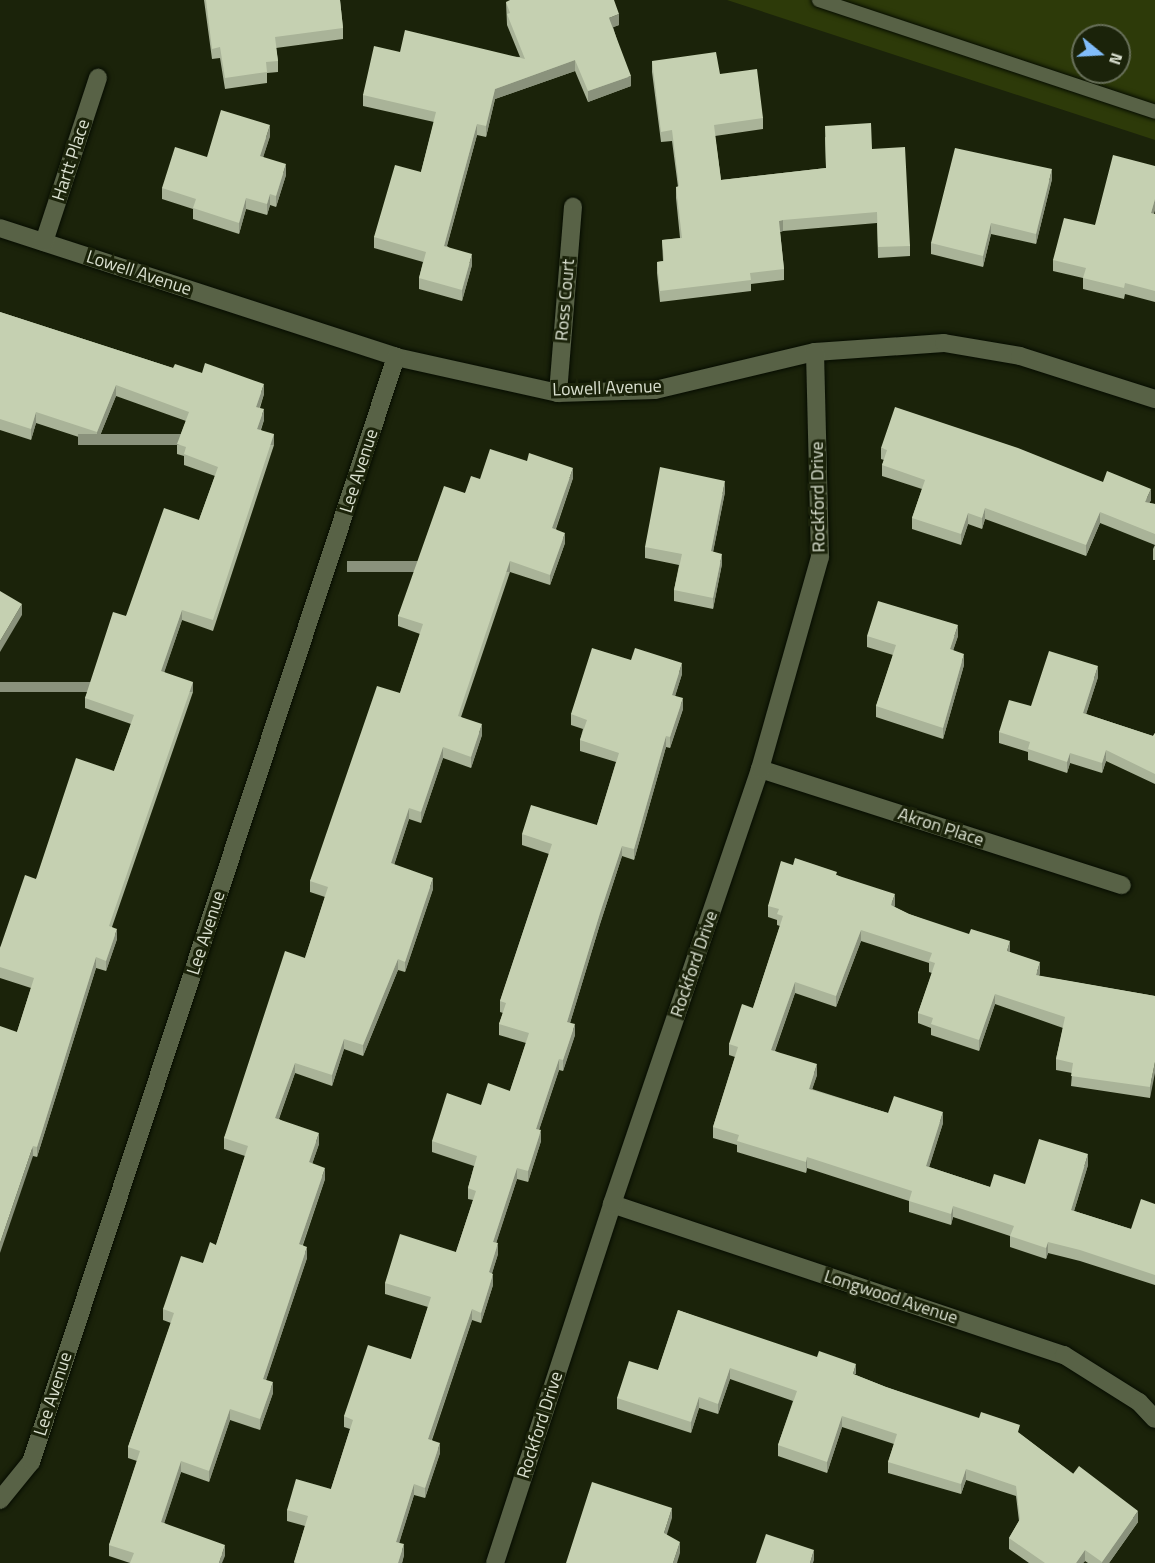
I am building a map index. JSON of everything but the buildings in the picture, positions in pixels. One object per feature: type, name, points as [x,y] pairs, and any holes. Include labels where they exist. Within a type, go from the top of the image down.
[{"type":"street","name":"Hartt Place","points":[[44,242],[98,78]]},
{"type":"street","name":"Ross Court","points":[[558,393],[573,207]]},
{"type":"street","name":"Lowell Avenue","points":[[0,228],[396,357],[558,393],[654,390],[815,352],[944,344],[1020,356],[1155,399]]},
{"type":"street","name":"Rockford Drive","points":[[495,1563],[612,1204],[760,769],[820,557],[815,352]]},
{"type":"street","name":"Lee Avenue","points":[[0,1500],[31,1462],[396,357]]},
{"type":"street","name":"Akron Place","points":[[760,769],[1122,885]]},
{"type":"street","name":"Longwood Avenue","points":[[612,1204],[1064,1355],[1139,1402],[1155,1419]]},
{"type":"lane","points":[[819,0],[1155,112]]},
{"type":"green space","points":[[727,0],[1155,0],[1155,140]]}]
